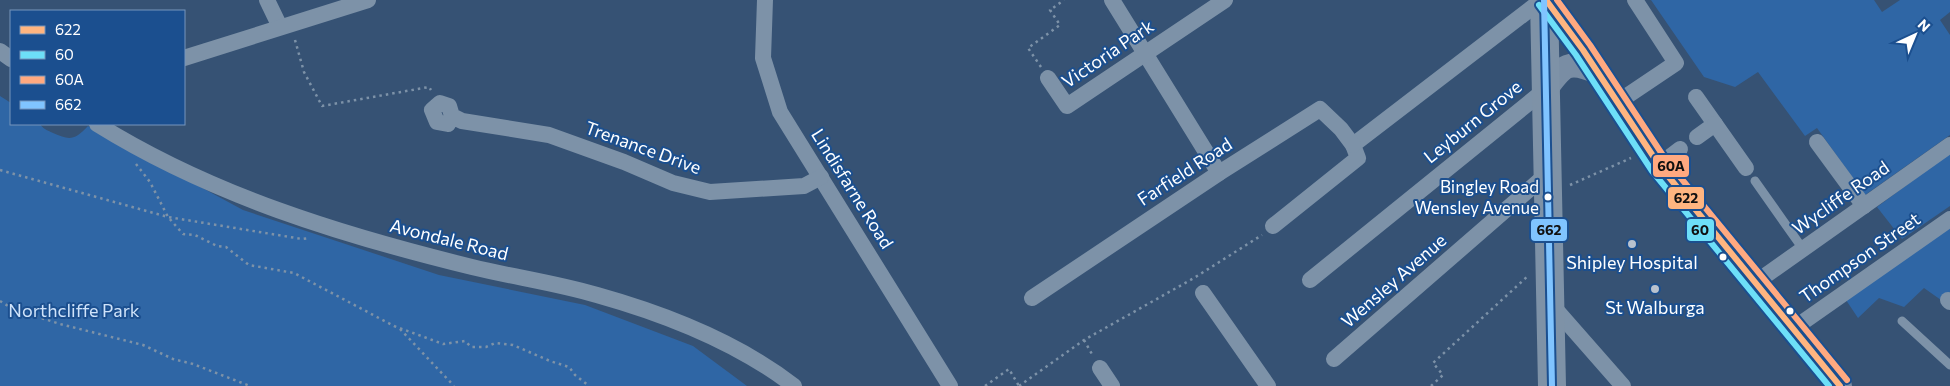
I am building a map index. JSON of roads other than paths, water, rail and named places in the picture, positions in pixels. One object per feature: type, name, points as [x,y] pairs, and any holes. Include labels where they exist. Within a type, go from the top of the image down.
[{"type":"highway","points":[[1544,0],[1552,386]]},
{"type":"street","points":[[267,0],[286,26]]},
{"type":"street","points":[[185,58],[368,0]]},
{"type":"street","name":"Lindisfarne Road","points":[[765,0],[763,58],[780,112],[950,386]]},
{"type":"street","points":[[1112,0],[1219,173]]},
{"type":"street","name":"Victoria Park","points":[[1048,78],[1067,106],[1224,0]]},
{"type":"street","points":[[1273,226],[1358,158],[1352,145],[1544,0],[1598,72],[1654,157],[1840,386]]},
{"type":"street","points":[[1618,102],[1676,63],[1635,0]]},
{"type":"street","points":[[0,50],[10,59]]},
{"type":"street","points":[[1546,89],[1559,70],[1569,64],[1580,64],[1598,72]]},
{"type":"street","name":"Leyburn Grove","points":[[1310,280],[1546,89]]},
{"type":"street","points":[[1696,96],[1750,175]]},
{"type":"street","name":"Farfield Road","points":[[1032,298],[1219,173],[1320,109],[1341,129],[1352,145]]},
{"type":"street","name":"Trenance Drive","points":[[452,116],[462,121],[549,135],[624,162],[673,183],[710,192],[804,186],[821,177]]},
{"type":"street","points":[[1696,137],[1715,124]]},
{"type":"street","name":"Avondale Road","points":[[99,125],[137,149],[236,195],[340,232],[472,268],[597,294],[708,334],[772,369],[794,386]]},
{"type":"street","points":[[1817,142],[1864,206]]},
{"type":"street","name":"Wycliffe Road","points":[[1755,283],[1950,145]]},
{"type":"street","points":[[1654,157],[1680,149]]},
{"type":"street","name":"Wensley Avenue","points":[[1334,359],[1547,184]]},
{"type":"street","name":"Thompson Street","points":[[1793,329],[1950,219]]},
{"type":"street","points":[[1203,294],[1268,386]]},
{"type":"street","points":[[1549,302],[1623,386]]},
{"type":"street","points":[[1100,368],[1112,386]]},
{"type":"lane","points":[[1750,175],[1803,249]]},
{"type":"lane","points":[[1902,321],[1950,365]]},
{"type":"place","name":"Bingley Road Wensley Avenue","points":[[1548,197]]},
{"type":"place","name":"Shipley Hospital","points":[[1632,244]]},
{"type":"place","name":"St Walburga","points":[[1655,289]]},
{"type":"park label","name":"Northcliffe Park","points":[[74,311]]}]
